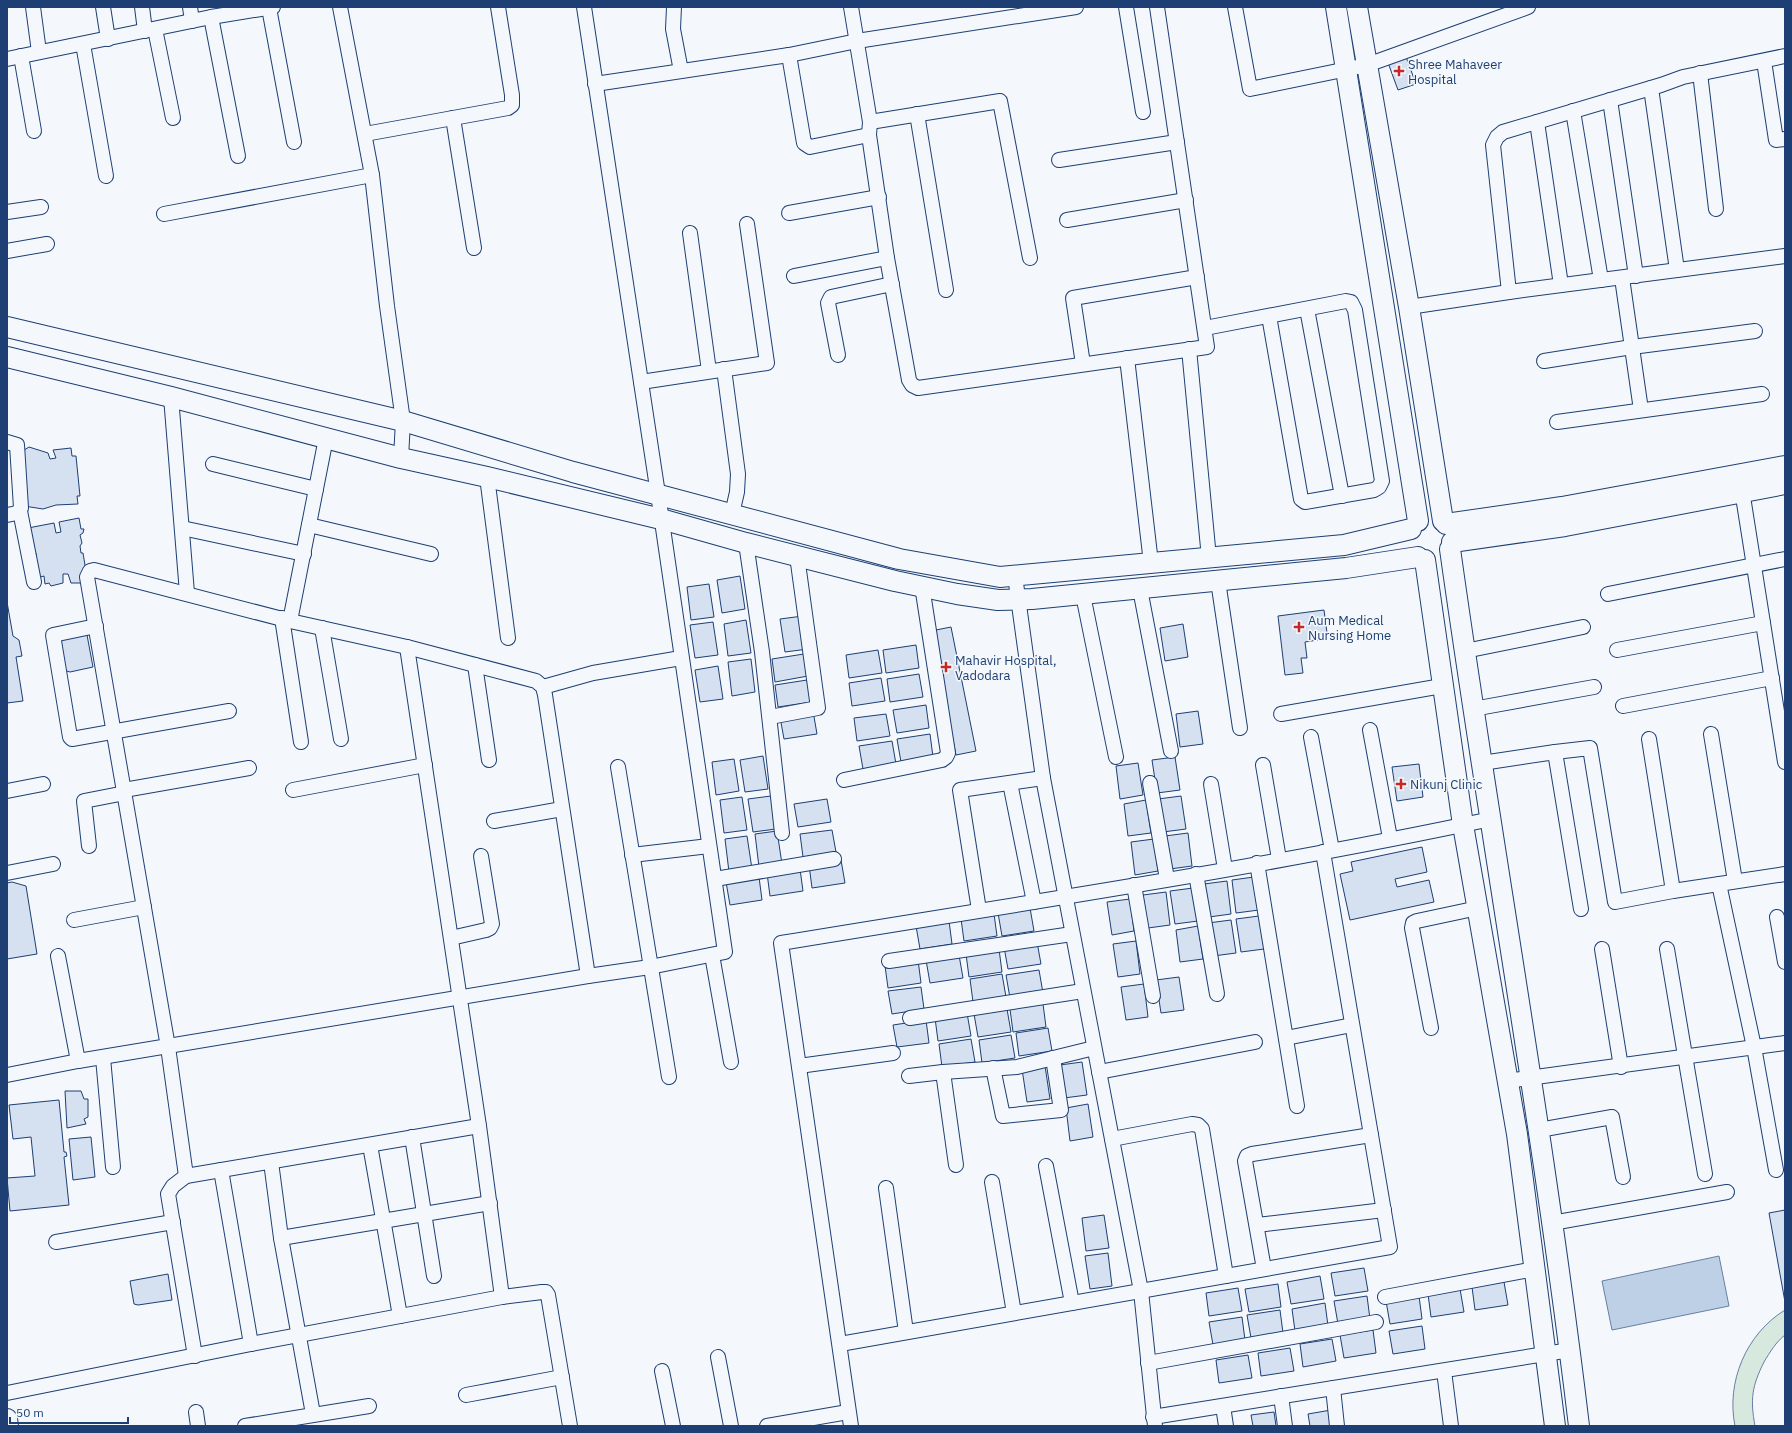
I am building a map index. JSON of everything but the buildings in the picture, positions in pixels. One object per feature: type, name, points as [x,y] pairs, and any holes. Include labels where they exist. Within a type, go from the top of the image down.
[{"type":"street","points":[[33,7],[40,52]]},
{"type":"street","points":[[103,7],[108,39]]},
{"type":"street","points":[[142,7],[150,30],[173,118]]},
{"type":"street","points":[[190,7],[192,21]]},
{"type":"street","points":[[7,59],[212,17],[271,7],[294,142]]},
{"type":"street","points":[[340,7],[372,175],[387,306],[403,421],[401,458]]},
{"type":"street","points":[[365,134],[508,108],[512,105],[512,95],[498,7]]},
{"type":"street","points":[[7,1075],[78,1061],[650,967],[726,952],[584,7]]},
{"type":"street","points":[[674,7],[673,29],[681,71]]},
{"type":"street","points":[[851,7],[887,258],[909,380],[912,385],[918,388],[1207,347],[1157,7]]},
{"type":"street","points":[[595,84],[789,55],[857,41],[1076,7]]},
{"type":"street","points":[[1126,7],[1143,112]]},
{"type":"street","points":[[1235,7],[1250,89],[1367,65],[1528,7]]},
{"type":"street","points":[[1336,7],[1415,525],[1409,538],[1410,546],[1421,558],[1456,765],[1463,824],[1517,1134],[1555,1426]]},
{"type":"street","points":[[1357,7],[1448,534],[1473,709],[1539,1130],[1570,1350],[1579,1426]]},
{"type":"street","points":[[212,17],[238,156]]},
{"type":"street","points":[[83,44],[106,176]]},
{"type":"street","points":[[789,55],[804,143],[806,146],[810,147],[917,114],[1000,101],[1030,258]]},
{"type":"street","points":[[22,56],[34,131]]},
{"type":"street","points":[[1509,292],[1492,145],[1497,137],[1503,132],[1683,77],[1785,56]]},
{"type":"street","points":[[1764,60],[1776,140],[1785,139]]},
{"type":"street","points":[[1700,73],[1716,209]]},
{"type":"street","points":[[1651,88],[1677,270]]},
{"type":"street","points":[[1610,100],[1636,276]]},
{"type":"street","points":[[1573,111],[1601,280]]},
{"type":"street","points":[[917,114],[946,290]]},
{"type":"street","points":[[453,118],[474,248]]},
{"type":"street","points":[[1537,122],[1561,285]]},
{"type":"street","points":[[1058,160],[1177,142]]},
{"type":"street","points":[[164,214],[372,175]]},
{"type":"street","points":[[790,213],[879,197]]},
{"type":"street","points":[[1067,220],[1186,200]]},
{"type":"street","points":[[7,212],[41,207]]},
{"type":"street","points":[[641,382],[767,363],[748,224]]},
{"type":"street","points":[[690,233],[709,371]]},
{"type":"street","points":[[7,251],[47,244]]},
{"type":"street","points":[[1409,308],[1509,292],[1785,256]]},
{"type":"street","points":[[794,276],[887,258]]},
{"type":"street","points":[[1083,364],[1073,298],[1197,277]]},
{"type":"street","points":[[1622,278],[1641,410]]},
{"type":"street","points":[[838,355],[828,303],[829,299],[831,297],[892,284]]},
{"type":"street","points":[[1205,328],[1346,301],[1350,302],[1355,310],[1382,481],[1379,487],[1374,490],[1305,502],[1301,498],[1269,316]]},
{"type":"street","points":[[1307,309],[1342,496]]},
{"type":"street","points":[[7,327],[403,421],[573,472],[899,559],[1000,577],[1344,545],[1415,525],[1430,517],[1448,534]]},
{"type":"street","points":[[1544,361],[1755,330]]},
{"type":"street","points":[[1189,349],[1209,558]]},
{"type":"street","points":[[7,357],[171,397],[401,458],[661,519],[797,556],[922,586],[998,600],[1020,600],[1083,595],[1346,568],[1421,558],[1439,559],[1448,534]]},
{"type":"street","points":[[1127,358],[1151,563]]},
{"type":"street","points":[[724,369],[738,474],[737,492],[732,514]]},
{"type":"street","points":[[1556,422],[1762,394]]},
{"type":"street","points":[[171,397],[187,594]]},
{"type":"street","points":[[301,742],[286,620],[304,554],[326,438]]},
{"type":"street","points":[[7,442],[17,445],[21,508],[13,513],[34,582]]},
{"type":"street","points":[[213,464],[316,489]]},
{"type":"street","points":[[1741,484],[1785,466]]},
{"type":"street","points":[[487,477],[508,638]]},
{"type":"street","points":[[1448,534],[1562,507],[1741,484],[1785,484]]},
{"type":"street","points":[[1741,484],[1772,678],[1782,725],[1785,762]]},
{"type":"street","points":[[309,525],[431,554]]},
{"type":"street","points":[[182,528],[304,554]]},
{"type":"street","points":[[746,543],[762,652],[782,833]]},
{"type":"street","points":[[770,717],[818,708],[797,556]]},
{"type":"street","points":[[1608,594],[1785,559]]},
{"type":"street","points":[[186,1176],[168,1047],[87,577],[90,571],[94,570],[286,620],[407,647],[536,681],[543,687],[588,976]]},
{"type":"street","points":[[1016,576],[1044,778],[1065,897],[1141,1291],[1154,1422],[1223,1406],[1570,1350]]},
{"type":"street","points":[[1218,581],[1240,728]]},
{"type":"street","points":[[844,780],[942,760],[948,753],[922,586]]},
{"type":"street","points":[[1140,589],[1171,751]]},
{"type":"street","points":[[1083,595],[1116,757]]},
{"type":"street","points":[[1617,650],[1763,623]]},
{"type":"street","points":[[96,626],[54,635],[58,668],[72,739],[114,733],[229,711]]},
{"type":"street","points":[[1465,652],[1583,627]]},
{"type":"street","points":[[322,628],[342,739]]},
{"type":"street","points":[[407,647],[480,1126],[502,1297]]},
{"type":"street","points":[[543,687],[593,673],[681,658]]},
{"type":"street","points":[[475,665],[489,760]]},
{"type":"street","points":[[1623,706],[1772,678]]},
{"type":"street","points":[[1281,714],[1442,686]]},
{"type":"street","points":[[1473,709],[1594,687]]},
{"type":"street","points":[[1370,730],[1390,838]]},
{"type":"street","points":[[1711,734],[1735,881]]},
{"type":"street","points":[[840,1344],[1390,1247],[1352,1025],[1311,737]]},
{"type":"street","points":[[1648,739],[1674,891]]},
{"type":"street","points":[[1482,763],[1590,748],[1615,902],[1674,891],[1785,874]]},
{"type":"street","points":[[1555,752],[1581,910]]},
{"type":"street","points":[[293,790],[425,765]]},
{"type":"street","points":[[1263,765],[1279,859]]},
{"type":"street","points":[[618,767],[669,1077]]},
{"type":"street","points":[[89,846],[84,802],[124,791],[249,768]]},
{"type":"street","points":[[979,910],[960,790],[1044,778]]},
{"type":"street","points":[[1010,783],[1034,902]]},
{"type":"street","points":[[1150,783],[1167,879]]},
{"type":"street","points":[[7,791],[43,784]]},
{"type":"street","points":[[1211,784],[1225,869]]},
{"type":"street","points":[[494,821],[562,809]]},
{"type":"street","points":[[851,1426],[780,943],[1134,885],[1327,851],[1491,819]]},
{"type":"street","points":[[632,855],[709,846]]},
{"type":"street","points":[[451,938],[486,930],[490,928],[492,924],[481,856]]},
{"type":"street","points":[[715,879],[834,859]]},
{"type":"street","points":[[1257,863],[1297,1106]]},
{"type":"street","points":[[7,872],[53,864]]},
{"type":"street","points":[[1196,874],[1217,994]]},
{"type":"street","points":[[1719,884],[1754,1047],[1776,1170]]},
{"type":"street","points":[[1134,885],[1153,996]]},
{"type":"street","points":[[74,920],[144,907]]},
{"type":"street","points":[[1431,1028],[1412,928],[1413,923],[1478,908]]},
{"type":"street","points":[[1777,917],[1785,962]]},
{"type":"street","points":[[889,961],[1072,934]]},
{"type":"street","points":[[1602,949],[1621,1067]]},
{"type":"street","points":[[1667,949],[1705,1174]]},
{"type":"street","points":[[712,955],[731,1062]]},
{"type":"street","points":[[58,956],[78,1061]]},
{"type":"street","points":[[910,1018],[1083,991]]},
{"type":"street","points":[[1286,1038],[1352,1025]]},
{"type":"street","points":[[1099,1072],[1256,1042]]},
{"type":"street","points":[[1507,1081],[1621,1067],[1685,1056],[1785,1043]]},
{"type":"street","points":[[909,1076],[1017,1067],[1094,1048]]},
{"type":"street","points":[[799,1066],[893,1053]]},
{"type":"street","points":[[103,1058],[113,1167]]},
{"type":"street","points":[[993,1068],[1003,1116],[1061,1110],[1053,1058]]},
{"type":"street","points":[[943,1072],[956,1165]]},
{"type":"street","points":[[1539,1130],[1612,1117],[1623,1177]]},
{"type":"street","points":[[1112,1139],[1192,1124],[1198,1125],[1202,1129],[1226,1276]]},
{"type":"street","points":[[196,1356],[168,1194],[173,1186],[186,1176],[480,1126]]},
{"type":"street","points":[[1264,1269],[1245,1161],[1247,1156],[1371,1134]]},
{"type":"street","points":[[412,1138],[434,1276]]},
{"type":"street","points":[[370,1145],[382,1221],[400,1316]]},
{"type":"street","points":[[271,1162],[281,1238],[313,1414]]},
{"type":"street","points":[[1046,1166],[1072,1303]]},
{"type":"street","points":[[221,1170],[251,1344]]},
{"type":"street","points":[[992,1182],[1014,1313]]},
{"type":"street","points":[[886,1188],[906,1332]]},
{"type":"street","points":[[1552,1223],[1727,1192]]},
{"type":"street","points":[[281,1238],[490,1203]]},
{"type":"street","points":[[1257,1225],[1384,1210]]},
{"type":"street","points":[[56,1242],[173,1222]]},
{"type":"street","points":[[1385,1297],[1535,1269]]},
{"type":"street","points":[[7,1393],[400,1316],[502,1297],[546,1292],[548,1295],[570,1426]]},
{"type":"street","points":[[1148,1363],[1376,1322]]},
{"type":"street","points":[[718,1357],[731,1426]]},
{"type":"street","points":[[662,1371],[673,1426]]},
{"type":"street","points":[[1444,1371],[1451,1426]]},
{"type":"street","points":[[466,1395],[562,1378]]},
{"type":"street","points":[[1333,1388],[1337,1426]]},
{"type":"street","points":[[1281,1396],[1285,1426]]},
{"type":"street","points":[[245,1426],[370,1406]]},
{"type":"street","points":[[1223,1406],[1226,1426]]},
{"type":"street","points":[[196,1412],[198,1426]]},
{"type":"street","points":[[767,1426],[848,1412]]},
{"type":"street","points":[[7,1419],[8,1426]]},
{"type":"shaded area","points":[[1785,1310],[1785,1335],[1776,1344],[1764,1362],[1757,1378],[1753,1393],[1752,1400],[1755,1426],[1735,1426],[1733,1409],[1734,1393],[1742,1360],[1759,1332],[1771,1320]]},
{"type":"water","points":[[1719,1256],[1729,1306],[1612,1330],[1602,1281]]},
{"type":"place","name":"Shree Mahaveer Hospital","points":[[1399,71]]},
{"type":"place","name":"Aum Medical Nursing Home","points":[[1299,627]]},
{"type":"place","name":"Mahavir Hospital, Vadodara","points":[[946,667]]},
{"type":"place","name":"Nikunj Clinic","points":[[1401,784]]}]
